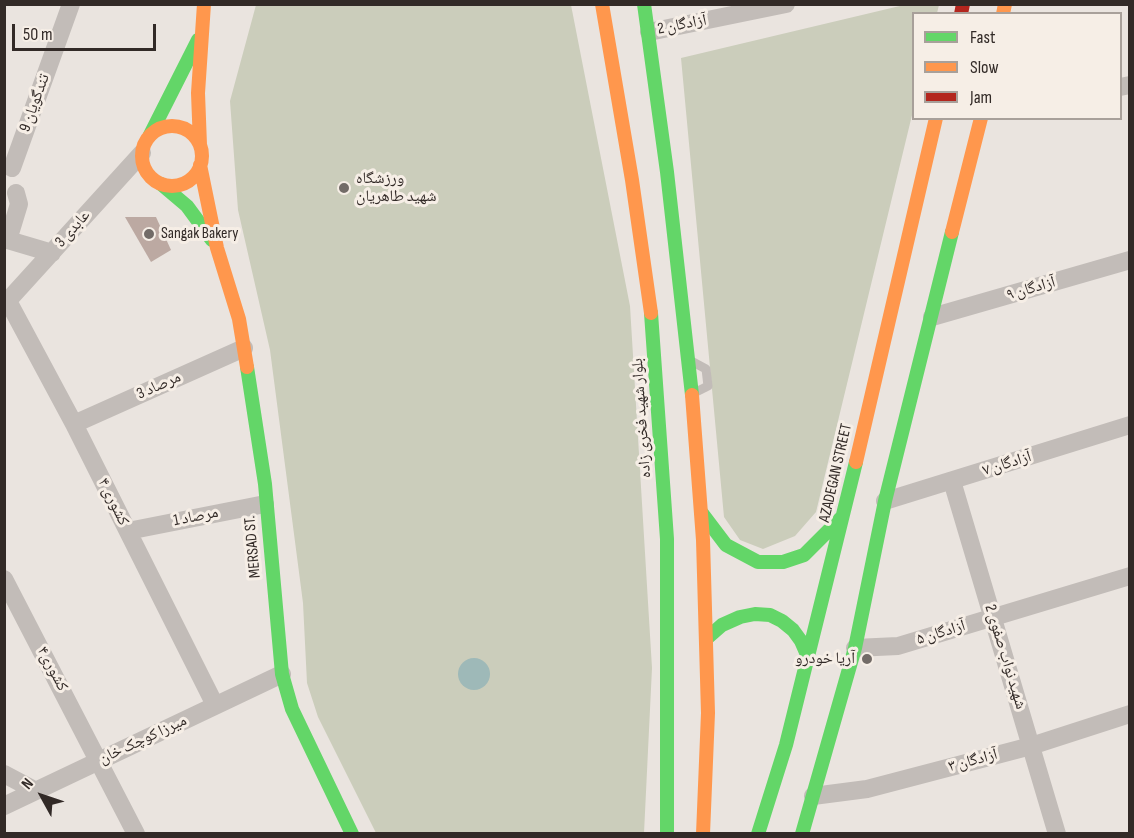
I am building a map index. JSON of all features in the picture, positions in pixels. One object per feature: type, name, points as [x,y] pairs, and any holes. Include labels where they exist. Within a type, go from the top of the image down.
[{"type":"main road","points":[[204,4],[204,29],[198,93],[200,165],[196,174],[189,180],[171,186],[161,184],[146,172],[142,163],[142,153],[204,29]]},
{"type":"main road","name":"بلوار شهید فخری زاده","points":[[602,4],[632,180],[651,316],[668,539],[667,834]]},
{"type":"main road","points":[[644,4],[689,360],[701,512],[708,712],[703,834]]},
{"type":"main road","name":"AZADEGAN STREET","points":[[758,834],[786,745],[808,657],[936,120]]},
{"type":"main road","points":[[802,834],[855,648],[885,501],[985,120]]},
{"type":"main road","points":[[150,135],[168,126],[178,127],[187,130],[200,146]]},
{"type":"main road","name":"MERSAD ST.","points":[[200,165],[218,248],[240,319],[265,484],[282,674],[292,709],[352,834]]},
{"type":"main road","name":"MERSAD ST.","points":[[161,184],[187,206],[218,248]]},
{"type":"main road","points":[[701,512],[726,545],[758,562],[783,562],[804,555],[843,516]]},
{"type":"main road","points":[[706,639],[722,625],[740,617],[755,614],[770,615],[793,630],[808,657]]},
{"type":"street","name":"تندگویان 9","points":[[8,167],[71,4]]},
{"type":"street","name":"آزادگان 2","points":[[649,32],[786,4]]},
{"type":"street","name":"عابدی 3","points":[[6,303],[142,153]]},
{"type":"street","points":[[8,167],[19,174],[21,179],[19,189],[10,195],[19,204],[8,240],[52,253]]},
{"type":"street","name":"آزادگان ۹","points":[[932,317],[1130,260]]},
{"type":"street","name":"کشوری ۴","points":[[6,303],[74,424],[215,705]]},
{"type":"street","name":"مرصاد 3","points":[[74,424],[244,348]]},
{"type":"street","name":"آزادگان ۷","points":[[885,501],[1130,425]]},
{"type":"street","name":"شهید نواب صفوی 2","points":[[952,481],[1058,834]]},
{"type":"street","name":"مرصاد 1","points":[[128,531],[265,504]]},
{"type":"street","name":"آزادگان ۵","points":[[855,648],[898,646],[1130,576]]},
{"type":"street","name":"کشوری۴","points":[[4,579],[100,760],[136,834]]},
{"type":"street","name":"میرزا کوچک خان","points":[[4,806],[282,674]]},
{"type":"street","name":"آزادگان ۳","points":[[813,796],[867,789],[1031,746],[1130,714]]},
{"type":"street","points":[[4,774],[36,791]]},
{"type":"green space","points":[[256,5],[571,5],[630,306],[652,668],[644,833],[376,833],[318,717],[307,683],[303,603],[270,350],[238,210],[230,101]]},
{"type":"green space","points":[[904,5],[939,5],[937,12],[912,12],[912,115],[816,512],[795,536],[763,549],[740,540],[724,517],[681,58]]},
{"type":"water","points":[[474,658],[486,662],[490,674],[486,686],[474,690],[462,686],[458,674],[462,662]]},
{"type":"building","name":"Sangak Bakery","points":[[125,217],[156,217],[171,250],[151,262]]},
{"type":"traffic: fast","points":[[644,4],[667,172],[692,395]]},
{"type":"traffic: fast","points":[[150,135],[198,40]]},
{"type":"traffic: fast","points":[[161,184],[187,206],[212,240]]},
{"type":"traffic: fast","points":[[802,834],[855,648],[885,501],[952,232]]},
{"type":"traffic: fast","points":[[651,313],[667,539],[667,834]]},
{"type":"traffic: fast","points":[[247,367],[265,484],[282,674],[292,709],[352,834]]},
{"type":"traffic: fast","points":[[758,834],[786,745],[856,462]]},
{"type":"traffic: fast","points":[[701,512],[726,545],[758,562],[783,562],[804,555],[841,518]]},
{"type":"traffic: fast","points":[[706,639],[722,625],[740,617],[755,614],[770,615],[793,630],[808,657]]},
{"type":"traffic: slow","points":[[200,145],[198,93],[204,4]]},
{"type":"traffic: slow","points":[[602,4],[632,180],[651,313]]},
{"type":"traffic: slow","points":[[1003,12],[1005,4]]},
{"type":"traffic: slow","points":[[856,462],[936,120]]},
{"type":"traffic: slow","points":[[952,232],[980,120]]},
{"type":"traffic: slow","points":[[172,126],[193,135],[202,156],[193,177],[172,186],[151,177],[142,156],[151,135],[172,126]]},
{"type":"traffic: slow","points":[[200,165],[217,248],[239,319],[247,367]]},
{"type":"traffic: slow","points":[[692,395],[703,540],[708,713],[703,834]]},
{"type":"traffic: jam","points":[[961,12],[963,4]]},
{"type":"place","name":"ورزشگاه شهید طاهریان","points":[[344,188]]},
{"type":"place","name":"Sangak Bakery","points":[[149,234]]},
{"type":"place","name":"آریا خودرو","points":[[867,659]]}]
